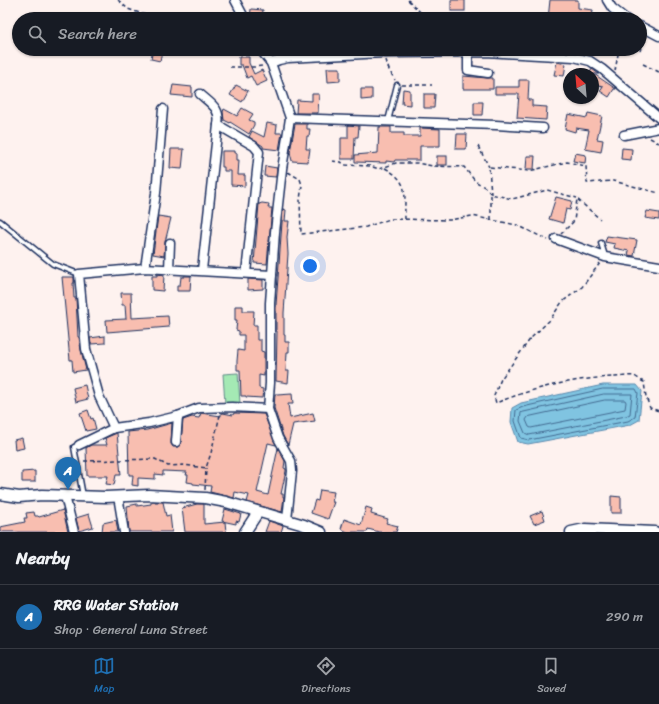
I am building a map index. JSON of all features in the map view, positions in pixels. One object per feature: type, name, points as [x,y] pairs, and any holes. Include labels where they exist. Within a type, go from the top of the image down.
[{"type":"street","points":[[235,0],[241,12]]},
{"type":"street","points":[[607,0],[612,8],[617,12]]},
{"type":"street","points":[[648,30],[659,36]]},
{"type":"street","points":[[266,56],[271,63],[290,118],[282,169],[272,275],[270,303],[270,383],[268,409],[278,438],[290,461],[292,470],[287,520]]},
{"type":"street","points":[[271,63],[288,58],[320,56]]},
{"type":"street","points":[[468,56],[468,70],[488,73]]},
{"type":"street","points":[[556,56],[574,57],[590,61],[613,78],[659,118]]},
{"type":"street","points":[[200,94],[219,114],[202,270]]},
{"type":"street","points":[[145,268],[156,193],[163,109]]},
{"type":"street","points":[[290,118],[543,128]]},
{"type":"street","points":[[218,125],[254,146],[259,152],[246,273]]},
{"type":"street","points":[[624,135],[659,128]]},
{"type":"street","points":[[556,239],[605,257],[659,266]]},
{"type":"street","points":[[169,270],[170,243]]},
{"type":"street","points":[[114,428],[99,396],[86,349],[79,274],[145,268],[272,275]]},
{"type":"street","points":[[79,445],[114,428],[149,423],[178,416],[199,408],[221,407],[268,409]]},
{"type":"street","points":[[176,442],[178,416]]},
{"type":"street","points":[[0,494],[19,497],[42,495],[118,496],[149,494],[204,498],[226,502],[287,520],[303,528],[321,532]]},
{"type":"street","points":[[64,496],[74,532]]},
{"type":"street","points":[[118,496],[124,532]]},
{"type":"street","points":[[245,532],[258,512]]},
{"type":"street","points":[[573,532],[585,529],[655,532]]},
{"type":"lane","points":[[388,122],[397,85]]},
{"type":"lane","points":[[0,221],[53,264],[79,274]]},
{"type":"lane","points":[[601,243],[605,257]]},
{"type":"lane","points":[[79,445],[74,447],[84,496]]},
{"type":"path","points":[[118,0],[128,9],[137,12]]},
{"type":"path","points":[[408,0],[420,12]]},
{"type":"path","points":[[384,56],[389,70],[397,85],[432,85]]},
{"type":"path","points":[[613,78],[618,56]]},
{"type":"path","points":[[230,67],[260,67],[271,63]]},
{"type":"path","points":[[643,64],[659,72]]},
{"type":"path","points":[[478,146],[489,167],[492,220]]},
{"type":"path","points":[[332,161],[341,162],[346,165],[370,166],[379,169],[396,163],[464,168],[475,181],[486,188],[491,194],[512,199],[547,190],[577,199],[600,220]]},
{"type":"path","points":[[489,167],[529,171],[567,162],[586,166],[586,183],[613,181],[659,193]]},
{"type":"path","points":[[385,168],[395,174],[404,186],[405,219]]},
{"type":"path","points":[[282,169],[300,179],[302,185],[300,200],[301,234],[366,227],[390,219],[450,220],[472,216],[517,225],[549,240],[556,239],[574,221],[577,199]]},
{"type":"path","points":[[605,257],[582,287],[562,302],[550,320],[532,338],[501,379],[494,396],[496,404],[514,396],[575,381],[604,377],[634,376],[644,382],[646,397],[650,408],[659,411]]},
{"type":"path","points":[[204,498],[206,468],[211,453],[221,407]]},
{"type":"path","points":[[84,461],[155,459],[168,466],[206,468]]},
{"type":"green space","points":[[238,373],[240,404],[225,404],[223,374]]},
{"type":"water","points":[[603,385],[637,385],[642,391],[639,420],[630,425],[528,444],[518,442],[511,422],[512,408],[521,403]]},
{"type":"building","points":[[451,0],[465,0],[465,11],[451,11]]},
{"type":"building","points":[[550,0],[578,0],[578,8],[593,10],[593,12],[549,12]]},
{"type":"building","points":[[251,9],[263,10],[263,12],[251,12]]},
{"type":"building","points":[[152,56],[161,56],[160,61],[151,59]]},
{"type":"building","points":[[239,57],[249,57],[249,63],[254,74],[262,70],[267,81],[256,86],[251,76],[247,78],[242,65],[239,65]]},
{"type":"building","points":[[557,62],[566,64],[565,68],[563,68],[563,76],[554,75]]},
{"type":"building","points":[[327,68],[340,68],[340,81],[328,82]]},
{"type":"building","points":[[463,76],[493,78],[493,89],[463,89]]},
{"type":"building","points":[[599,77],[616,89],[614,89],[609,97],[600,91],[603,86],[599,85]]},
{"type":"building","points":[[519,80],[529,80],[528,100],[532,100],[532,106],[547,107],[546,120],[517,118],[519,94],[495,94],[495,87],[519,87]]},
{"type":"building","points":[[173,85],[192,87],[192,97],[171,95]]},
{"type":"building","points":[[236,85],[248,91],[242,102],[230,95]]},
{"type":"building","points":[[361,89],[372,89],[372,99],[361,100]]},
{"type":"building","points":[[403,89],[410,90],[410,105],[402,104]]},
{"type":"building","points":[[312,94],[319,94],[318,113],[296,113],[297,100],[312,101]]},
{"type":"building","points":[[424,94],[435,94],[434,108],[424,108]]},
{"type":"building","points":[[474,102],[483,102],[482,115],[474,115]]},
{"type":"building","points":[[242,108],[253,114],[249,120],[254,122],[254,125],[249,134],[224,120],[224,109],[237,116]]},
{"type":"building","points":[[588,113],[602,116],[597,139],[603,140],[601,152],[585,149],[589,130],[576,128],[575,132],[565,129],[568,114],[587,118]]},
{"type":"building","points":[[267,123],[277,125],[276,133],[282,133],[279,150],[263,148],[263,146],[249,137],[252,131],[264,137]]},
{"type":"building","points":[[295,124],[307,124],[307,129],[310,129],[309,136],[307,136],[306,149],[310,149],[308,162],[292,161],[290,152]]},
{"type":"building","points":[[348,125],[359,126],[358,137],[355,137],[354,159],[341,159],[341,138],[348,138]]},
{"type":"building","points":[[379,127],[391,127],[391,133],[404,133],[404,136],[420,136],[420,128],[440,129],[440,146],[420,146],[420,160],[395,160],[394,162],[386,161],[386,163],[355,162],[355,155],[378,153]]},
{"type":"building","points":[[457,134],[467,134],[466,149],[456,149]]},
{"type":"building","points":[[622,148],[632,149],[631,160],[621,159]]},
{"type":"building","points":[[171,149],[184,149],[182,169],[170,168]]},
{"type":"building","points":[[222,151],[235,151],[235,153],[237,153],[237,160],[239,160],[238,175],[245,175],[245,186],[231,185],[231,171],[224,171],[224,167],[222,167]]},
{"type":"building","points":[[575,153],[586,155],[585,163],[573,161]]},
{"type":"building","points":[[437,156],[447,156],[447,165],[437,165]]},
{"type":"building","points":[[527,156],[535,156],[534,169],[526,169]]},
{"type":"building","points":[[265,166],[277,168],[276,177],[264,176]]},
{"type":"building","points":[[556,197],[572,201],[570,210],[566,209],[563,223],[549,219]]},
{"type":"building","points":[[259,204],[269,204],[268,208],[272,208],[267,264],[254,263]]},
{"type":"building","points":[[283,209],[286,210],[285,221],[289,221],[284,313],[285,342],[289,342],[286,371],[289,371],[288,383],[276,381],[276,305]]},
{"type":"building","points":[[647,211],[659,213],[659,220],[645,218]]},
{"type":"building","points":[[158,216],[171,218],[165,242],[164,256],[153,254]]},
{"type":"building","points":[[607,236],[637,240],[634,256],[628,255],[629,251],[614,248],[615,244],[605,242]]},
{"type":"building","points":[[157,274],[164,275],[163,291],[152,290],[152,276],[157,276]]},
{"type":"building","points":[[191,276],[190,291],[177,291],[177,285],[180,285],[181,277]]},
{"type":"building","points":[[62,277],[74,277],[74,298],[76,298],[78,337],[86,370],[73,372],[72,360],[70,360]]},
{"type":"building","points":[[248,279],[263,280],[263,289],[248,290]]},
{"type":"building","points":[[121,293],[131,293],[132,318],[168,316],[169,327],[107,332],[106,320],[126,319],[125,305],[122,305]]},
{"type":"building","points":[[235,306],[243,306],[243,311],[254,311],[253,325],[257,325],[257,340],[261,340],[261,351],[264,352],[264,376],[259,375],[259,388],[263,389],[262,398],[241,396],[240,370],[237,370],[237,361],[238,350],[244,351],[244,335],[239,335],[239,331],[236,330],[237,320],[235,320]]},
{"type":"building","points":[[105,336],[105,343],[91,344],[90,338]]},
{"type":"building","points":[[85,385],[88,399],[76,402],[73,388]]},
{"type":"building","points":[[275,394],[292,394],[293,404],[288,404],[290,418],[313,413],[315,421],[293,424],[288,445],[283,436],[274,408]]},
{"type":"building","points":[[88,410],[91,419],[93,418],[96,429],[86,431],[80,413]]},
{"type":"building","points":[[201,413],[221,416],[221,413],[233,415],[234,413],[264,414],[276,445],[268,443],[257,492],[268,495],[278,448],[285,461],[284,468],[286,469],[281,494],[283,494],[284,497],[282,512],[247,502],[249,495],[235,492],[234,498],[210,492],[211,486],[187,482],[187,472],[163,471],[163,475],[155,474],[155,479],[138,478],[138,486],[132,485],[133,475],[129,475],[128,432],[147,430],[172,423],[171,444],[173,447],[178,447],[181,442],[183,420],[192,417],[199,418]]},
{"type":"building","points":[[117,433],[121,475],[116,475],[114,485],[106,484],[108,476],[87,476],[86,448],[91,445],[107,445],[105,438]]},
{"type":"building","points":[[22,438],[24,448],[15,450],[14,440]]},
{"type":"building","points":[[35,471],[35,482],[22,482],[22,472]]},
{"type":"building","points":[[320,490],[334,492],[332,502],[334,502],[328,519],[311,513],[315,500],[318,501]]},
{"type":"building","points":[[611,496],[621,497],[621,513],[611,513]]},
{"type":"building","points":[[151,502],[163,502],[166,516],[170,515],[172,532],[129,532],[127,506],[151,504]]},
{"type":"building","points":[[197,504],[204,504],[204,524],[225,522],[226,532],[185,532],[182,508]]},
{"type":"building","points":[[366,507],[372,509],[371,514],[388,519],[386,523],[398,526],[396,532],[379,532],[368,529],[367,532],[348,532],[341,529],[344,519],[361,525]]},
{"type":"building","points":[[225,509],[241,514],[239,522],[236,521],[236,524],[222,521]]},
{"type":"building","points":[[63,510],[68,532],[0,532],[0,527],[25,522],[24,518],[27,518],[26,513],[34,512],[35,516],[39,517]]},
{"type":"building","points":[[542,511],[545,520],[534,524],[530,516]]},
{"type":"building","points":[[89,514],[93,527],[79,531],[76,518]]},
{"type":"building","points":[[116,520],[118,532],[102,532],[103,523]]},
{"type":"building","points":[[269,521],[283,526],[281,532],[265,532]]},
{"type":"place","name":"RRG Water Station","points":[[68,490]]}]
